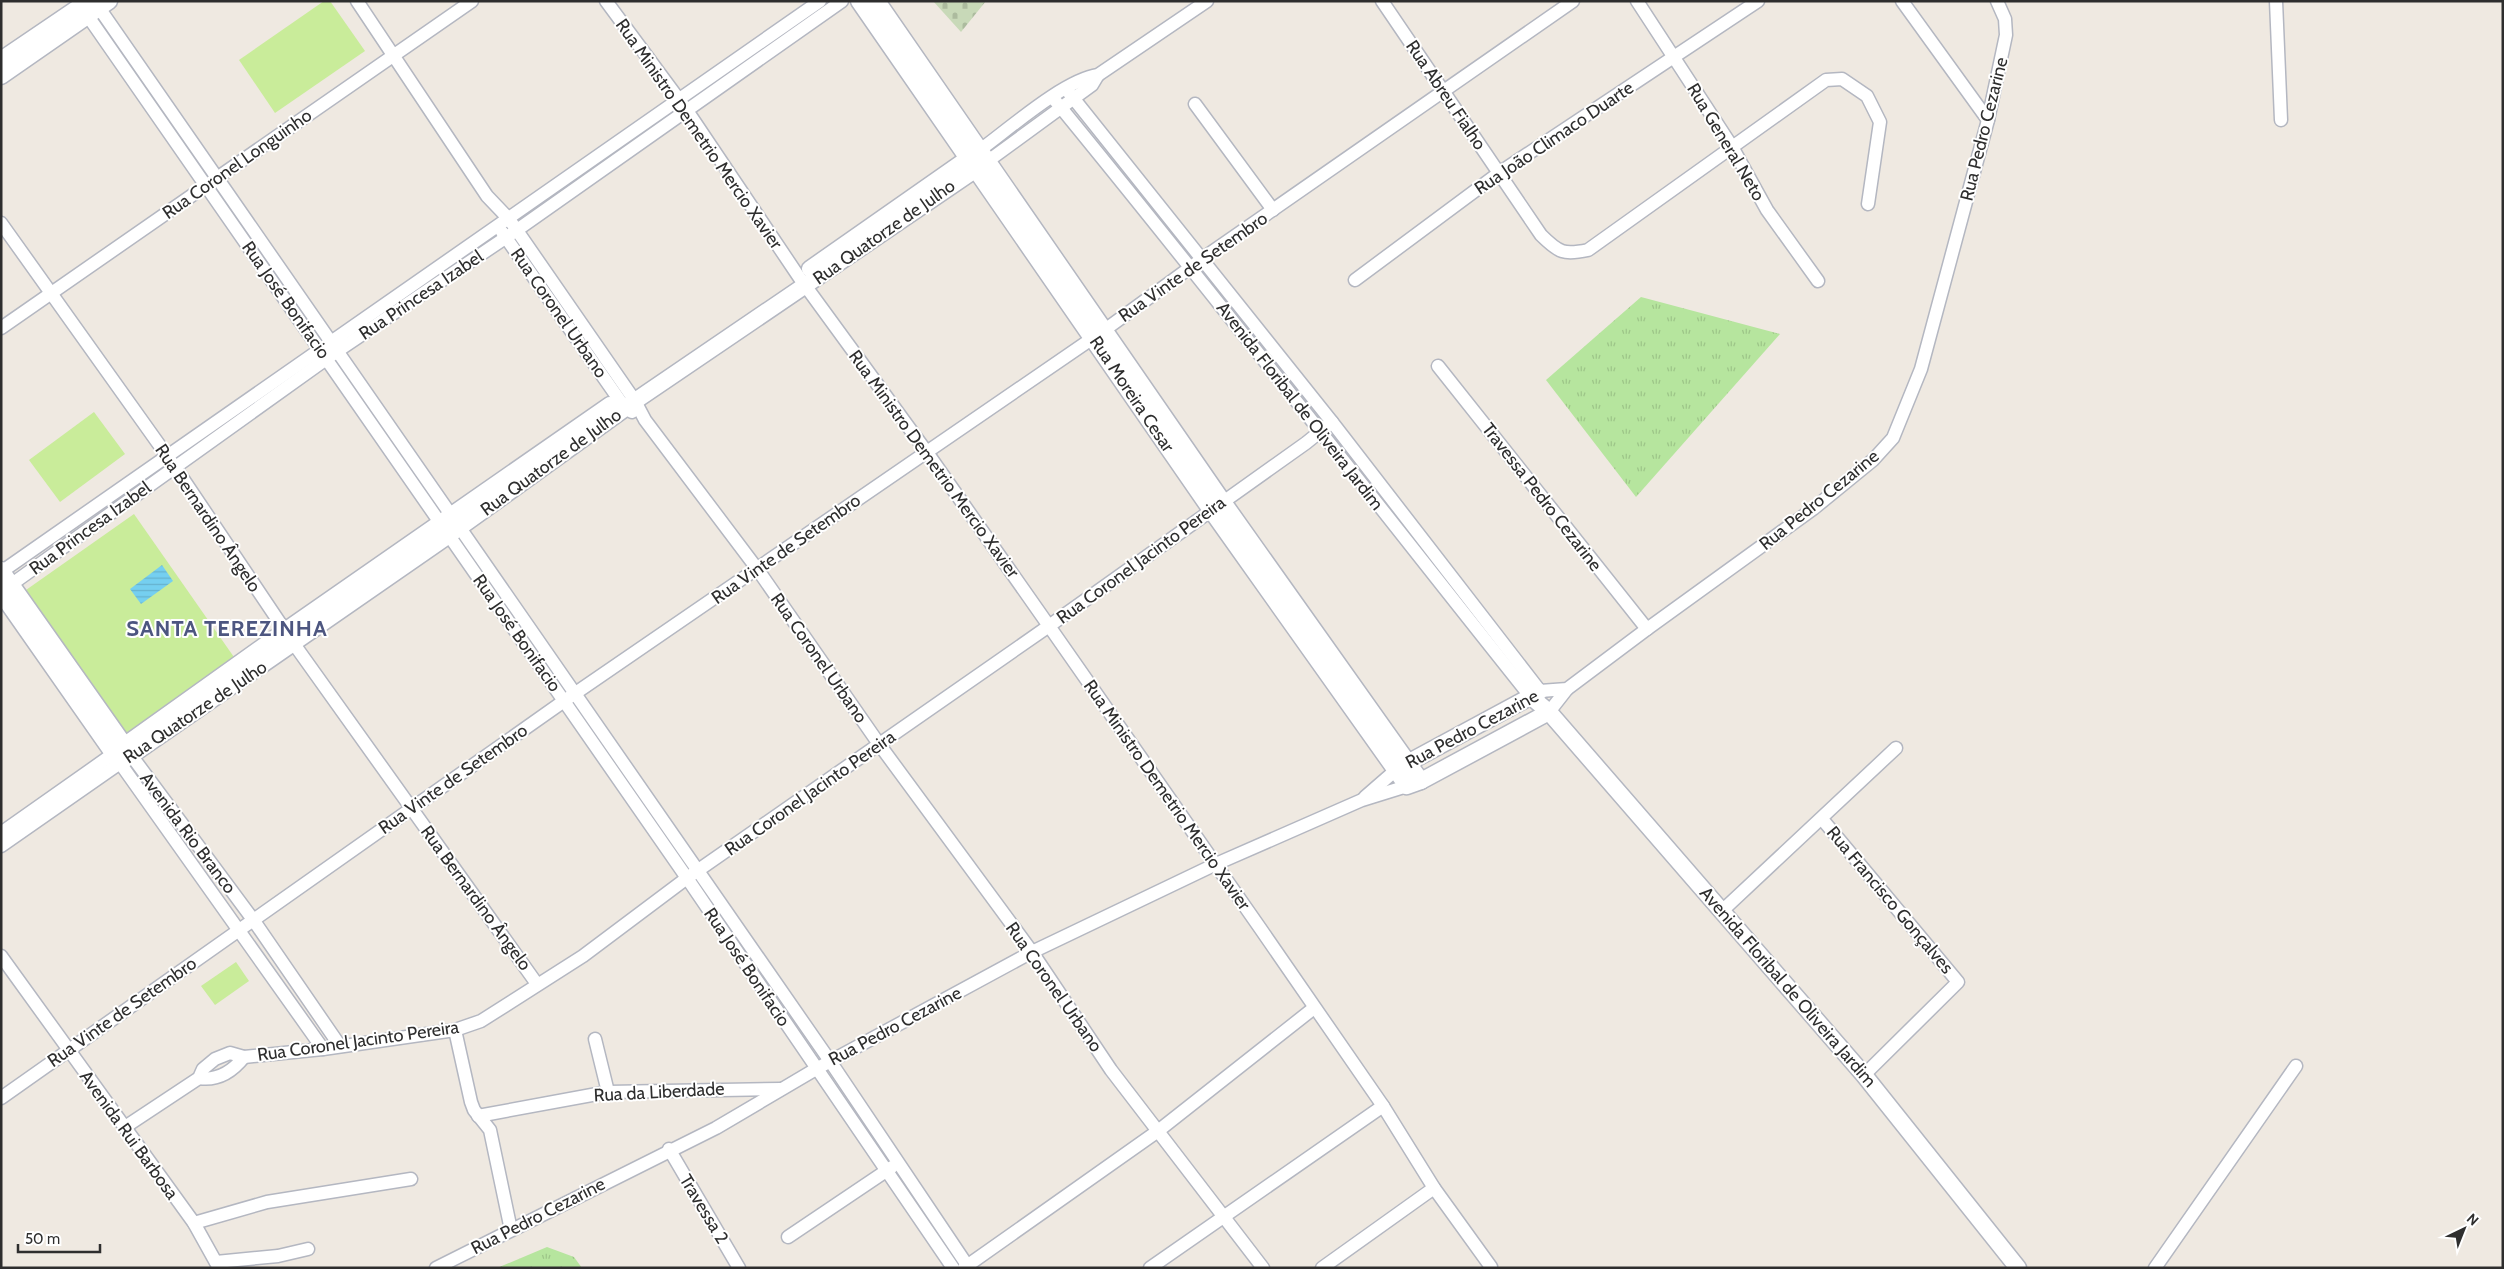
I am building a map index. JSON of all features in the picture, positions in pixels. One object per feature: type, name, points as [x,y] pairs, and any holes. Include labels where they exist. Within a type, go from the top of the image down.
[{"type":"street","name":"Rua Coronel Urbano","points":[[357,1],[504,222],[517,230],[627,400]]},
{"type":"street","name":"Rua Coronel Longuinho","points":[[1,328],[472,1]]},
{"type":"street","name":"Rua Ministro Demetrio Mercio Xavier","points":[[606,1],[683,105],[802,282],[926,451],[1216,864],[1383,1106],[1434,1188],[1491,1267]]},
{"type":"street","name":"Rua Princesa Izabel","points":[[329,351],[506,238],[820,1]]},
{"type":"street","name":"Rua Princesa Izabel","points":[[3,581],[329,351],[504,222],[842,1]]},
{"type":"street","name":"Rua Moreira Cesar","points":[[859,1],[978,159],[1218,506],[1414,784]]},
{"type":"street","name":"Rua Moreira Cesar","points":[[877,1],[978,159]]},
{"type":"street","name":"Rua Quatorze de Julho","points":[[1,846],[185,710],[450,526],[627,400],[840,256],[1011,136],[1069,94],[1086,77],[1098,76],[1207,1]]},
{"type":"street","name":"Rua Abreu Fialho","points":[[1382,1],[1541,235],[1555,249],[1568,254],[1588,250],[1731,145]]},
{"type":"street","name":"Rua Vinte de Setembro","points":[[1,1098],[569,698],[758,570],[926,451],[1100,333],[1202,259],[1572,1]]},
{"type":"street","name":"Rua General Neto","points":[[1637,1],[1731,145],[1767,210],[1818,281]]},
{"type":"street","name":"Rua João Climaco Duarte","points":[[1355,280],[1499,173],[1758,1]]},
{"type":"street","points":[[1902,1],[1988,120]]},
{"type":"street","name":"Rua Pedro Cezarine","points":[[1362,800],[1402,766],[1468,730],[1535,694],[1567,689],[1647,628],[1813,509],[1873,460],[1892,438],[1921,369],[1988,120],[2006,35],[2005,19],[1997,1]]},
{"type":"street","points":[[2276,1],[2281,120]]},
{"type":"street","points":[[1,76],[45,38],[91,5]]},
{"type":"street","name":"Rua José Bonifacio","points":[[91,5],[692,875],[830,1061],[925,1202],[965,1266]]},
{"type":"street","points":[[1,60],[45,38]]},
{"type":"street","points":[[1731,145],[1826,80],[1842,79],[1867,96],[1880,122],[1868,204]]},
{"type":"street","name":"Avenida Floribal de Oliveira Jardim","points":[[1069,94],[1332,422],[1549,712],[1723,910],[1864,1075],[2018,1268]]},
{"type":"street","name":"Avenida Floribal de Oliveira Jardim","points":[[1057,103],[1268,364],[1319,432],[1535,694]]},
{"type":"street","points":[[1195,104],[1273,210]]},
{"type":"street","points":[[1126,188],[1138,179]]},
{"type":"street","name":"Rua Coronel Urbano","points":[[504,222],[506,238],[627,400],[758,570],[879,744],[1032,952],[1112,1070],[1263,1268]]},
{"type":"street","name":"Rua Bernardino Ângelo","points":[[1,223],[171,462],[289,638],[537,984]]},
{"type":"street","points":[[1268,364],[1279,356]]},
{"type":"street","name":"Travessa Pedro Cezarine","points":[[1438,366],[1647,628]]},
{"type":"street","name":"Rua Coronel Jacinto Pereira","points":[[125,1127],[199,1078],[203,1069],[215,1059],[230,1053],[244,1057],[323,1049],[455,1030],[480,1021],[582,956],[692,875],[1218,506],[1332,422]]},
{"type":"street","name":"Avenida Rio Branco","points":[[3,581],[239,930],[323,1049]]},
{"type":"street","points":[[1549,712],[1567,689]]},
{"type":"street","name":"Rua Pedro Cezarine","points":[[436,1268],[669,1149],[716,1128],[816,1068],[1032,952],[1216,864],[1362,800],[1414,784],[1549,712]]},
{"type":"street","points":[[1468,730],[1480,749]]},
{"type":"street","points":[[1723,910],[1896,748]]},
{"type":"street","name":"Rua Quatorze de Julho","points":[[1,833],[122,755]]},
{"type":"street","name":"Avenida Rio Branco","points":[[122,755],[254,921],[340,1046]]},
{"type":"street","name":"Rua Francisco Gonçalves","points":[[1822,819],[1958,982],[1864,1075]]},
{"type":"street","name":"Rua José Bonifacio","points":[[692,875],[816,1068],[953,1268]]},
{"type":"street","name":"Avenida Rui Barbosa","points":[[1,956],[194,1223],[218,1265]]},
{"type":"street","points":[[965,1266],[1158,1130],[1314,1008]]},
{"type":"street","points":[[455,1030],[471,1102],[478,1116],[490,1130],[511,1230]]},
{"type":"street","points":[[595,1039],[608,1092]]},
{"type":"street","name":"Rua Coronel Jacinto Pereira","points":[[199,1078],[210,1079],[225,1074],[235,1068],[244,1057]]},
{"type":"street","points":[[2156,1268],[2296,1066]]},
{"type":"street","name":"Rua da Liberdade","points":[[478,1116],[608,1092],[781,1089]]},
{"type":"street","points":[[1150,1268],[1383,1106]]},
{"type":"street","name":"Travessa 2","points":[[669,1149],[736,1267]]},
{"type":"street","points":[[788,1237],[898,1163]]},
{"type":"street","points":[[194,1223],[267,1202],[411,1179]]},
{"type":"street","points":[[1322,1268],[1434,1188]]},
{"type":"street","points":[[914,1210],[925,1202]]},
{"type":"street","points":[[218,1265],[278,1256],[308,1249]]},
{"type":"green space","points":[[324,1],[330,1],[365,51],[275,113],[239,60]]},
{"type":"green space","points":[[933,1],[986,1],[961,32]]},
{"type":"green space","points":[[1641,297],[1780,334],[1636,497],[1546,380]]},
{"type":"green space","points":[[94,412],[125,454],[60,502],[29,460]]},
{"type":"green space","points":[[134,514],[236,660],[128,735],[26,590]]},
{"type":"green space","points":[[236,962],[249,981],[215,1005],[201,986]]},
{"type":"green space","points":[[547,1247],[574,1257],[582,1268],[497,1268]]},
{"type":"water","points":[[162,565],[173,581],[141,604],[130,589]]},
{"type":"district","name":"SANTA TEREZINHA","points":[[227,628]]}]
